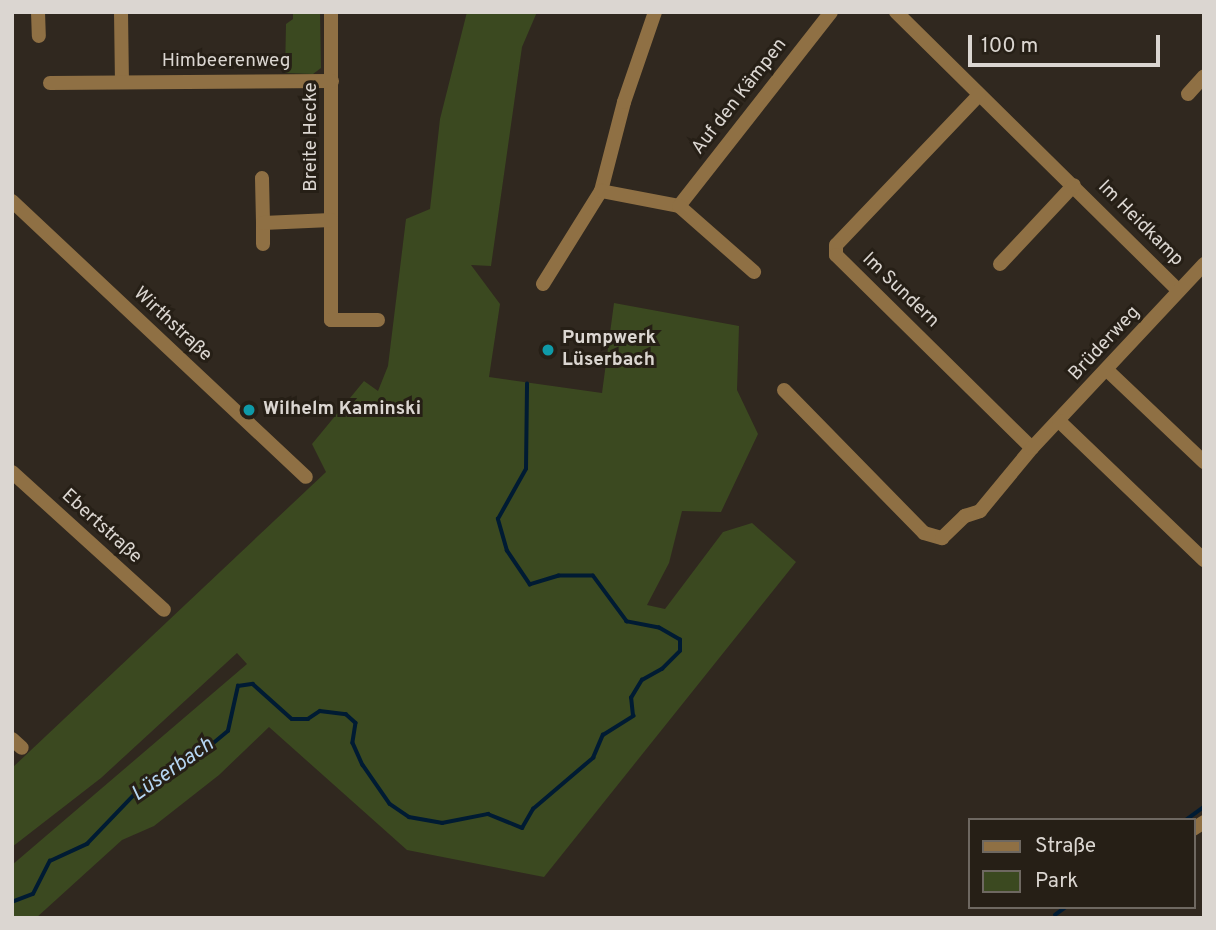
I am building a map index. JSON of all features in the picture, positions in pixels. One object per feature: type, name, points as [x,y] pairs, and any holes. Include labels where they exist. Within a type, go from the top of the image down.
[{"type":"street","points":[[38,12],[39,36]]},
{"type":"street","points":[[121,12],[121,82]]},
{"type":"street","name":"Breite Hecke","points":[[331,12],[331,320],[378,320]]},
{"type":"street","points":[[543,284],[601,191],[624,102],[655,12]]},
{"type":"street","name":"Auf den Kämpen","points":[[679,206],[831,12]]},
{"type":"street","name":"Im Heidkamp","points":[[896,12],[1179,291]]},
{"type":"street","points":[[1188,94],[1204,76]]},
{"type":"street","name":"Himbeerenweg","points":[[50,83],[331,81]]},
{"type":"street","name":"Im Sundern","points":[[979,95],[836,245],[836,255],[1032,448]]},
{"type":"street","points":[[262,178],[263,244]]},
{"type":"street","name":"Im Heidkamp","points":[[1000,264],[1074,185]]},
{"type":"street","points":[[601,191],[679,206],[754,272]]},
{"type":"street","name":"Wirthstraße","points":[[12,201],[306,477]]},
{"type":"street","name":"Breite Hecke","points":[[263,223],[331,220]]},
{"type":"street","name":"Brüderweg","points":[[784,390],[924,533],[936,539],[965,516],[980,511],[1032,448],[1204,264]]},
{"type":"street","points":[[1107,370],[1204,462]]},
{"type":"street","points":[[1059,421],[1204,560]]},
{"type":"street","name":"Ebertstraße","points":[[12,472],[164,610]]},
{"type":"green space","points":[[293,12],[320,12],[321,68],[313,74],[285,73],[286,24],[293,19]]},
{"type":"green space","points":[[467,12],[537,12],[522,47],[491,266],[471,265],[500,304],[489,377],[602,393],[614,303],[739,326],[737,390],[758,434],[721,512],[682,511],[669,563],[647,605],[665,609],[723,532],[752,523],[796,562],[544,877],[407,850],[269,727],[219,775],[154,826],[122,840],[36,918],[12,918],[12,865],[247,664],[237,653],[101,778],[12,847],[12,768],[326,472],[312,444],[364,381],[378,391],[388,366],[406,219],[430,209],[440,119]]},
{"type":"waterway","name":"Lüserbach","points":[[12,902],[33,894],[50,861],[87,844],[134,795],[187,765],[228,731],[238,686],[253,684],[292,719],[308,719],[320,711],[346,714],[356,723],[353,743],[363,765],[390,804],[409,817],[442,823],[488,814],[522,828],[533,809],[593,758],[603,735],[633,716],[631,698],[642,680],[662,669],[680,651],[680,640],[659,628],[627,622],[593,576],[559,576],[530,585],[507,551],[498,519],[526,469],[527,384]]},
{"type":"waterway","points":[[1189,818],[1204,807]]},
{"type":"waterway","points":[[1055,915],[1063,909]]},
{"type":"place","name":"Pumpwerk Lüserbach","points":[[548,350]]},
{"type":"place","name":"Wilhelm Kaminski","points":[[249,410]]}]
